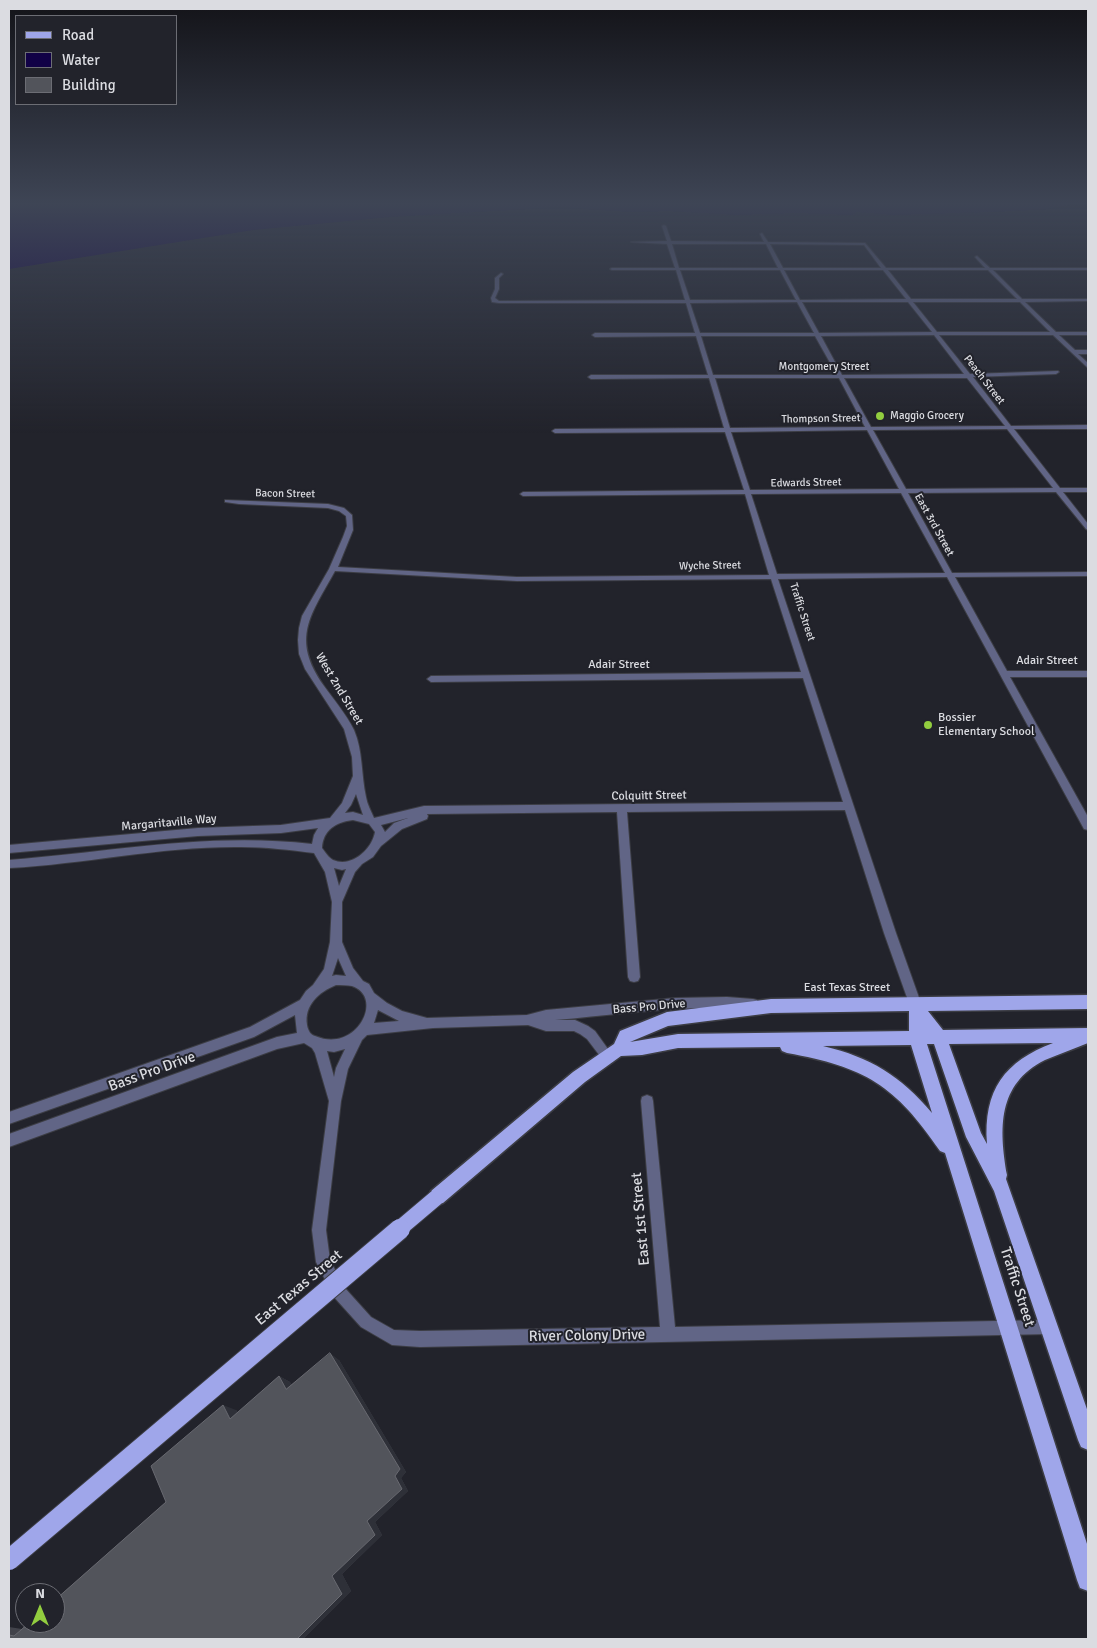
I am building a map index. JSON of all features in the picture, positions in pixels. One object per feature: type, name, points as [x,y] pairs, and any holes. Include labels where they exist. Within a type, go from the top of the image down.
[{"type":"main road","name":"East Texas Street","points":[[9,1560],[437,1197],[613,1052],[625,1036],[667,1019],[771,1006],[916,1006],[1088,1002]]},
{"type":"main road","name":"Traffic Street","points":[[916,1006],[939,1037],[974,1137],[1002,1187],[1088,1440]]},
{"type":"main road","name":"Traffic Street","points":[[916,1006],[917,1038],[1088,1580]]},
{"type":"main road","points":[[613,1052],[637,1051],[662,1043],[678,1041],[1088,1035]]},
{"type":"main road","points":[[1002,1187],[994,1149],[994,1130],[999,1096],[1006,1084],[1021,1068],[1038,1056],[1088,1035]]},
{"type":"main road","points":[[753,1040],[817,1051],[855,1061],[872,1069],[902,1091],[920,1109],[954,1157]]},
{"type":"street","points":[[497,280],[497,289],[493,298],[496,302],[1088,300]]},
{"type":"street","name":"Traffic Street","points":[[679,280],[774,577],[916,1006]]},
{"type":"street","name":"East 3rd Street","points":[[786,280],[1006,674],[1088,826]]},
{"type":"street","name":"Peach Street","points":[[893,280],[1088,528]]},
{"type":"street","points":[[1001,280],[1088,366]]},
{"type":"street","points":[[595,335],[1088,333]]},
{"type":"street","points":[[1074,352],[1088,352]]},
{"type":"street","name":"Montgomery Street","points":[[591,377],[969,376],[1056,372]]},
{"type":"street","name":"Thompson Street","points":[[555,431],[1088,427]]},
{"type":"street","name":"Edwards Street","points":[[523,494],[748,494],[1088,490]]},
{"type":"street","name":"Bacon Street","points":[[226,501],[253,504],[329,505],[343,508]]},
{"type":"street","name":"West 2nd Street","points":[[343,508],[350,515],[350,528],[333,570],[308,610],[303,629],[302,648],[309,669],[351,732],[356,747],[361,798],[372,821]]},
{"type":"street","name":"Wyche Street","points":[[333,570],[517,579],[1088,574]]},
{"type":"street","name":"Adair Street","points":[[1006,674],[1088,674]]},
{"type":"street","name":"Adair Street","points":[[431,679],[806,675]]},
{"type":"street","name":"West 2nd Street","points":[[332,822],[346,805],[358,776]]},
{"type":"street","points":[[1076,804],[1088,804]]},
{"type":"street","name":"Colquitt Street","points":[[372,821],[424,810],[849,806]]},
{"type":"street","points":[[622,809],[634,977]]},
{"type":"street","name":"Colquitt Street","points":[[379,843],[398,826],[410,820],[448,811]]},
{"type":"street","points":[[336,942],[349,971],[371,997],[373,1013],[361,1033],[348,1042],[333,1046],[311,1040],[300,1022],[302,1005],[318,987],[328,971],[336,942],[337,902],[330,871],[319,853],[318,836],[332,822],[353,816],[372,821],[380,834],[379,843],[370,855],[359,861],[351,870],[337,902]]},
{"type":"street","name":"Margaritaville Way","points":[[9,849],[56,847],[198,832],[288,830],[332,822]]},
{"type":"street","name":"Margaritaville Way","points":[[9,864],[220,844],[292,844],[319,853]]},
{"type":"street","points":[[319,853],[338,864],[359,861]]},
{"type":"street","points":[[318,987],[341,980],[358,983]]},
{"type":"street","name":"Bass Pro Drive","points":[[371,997],[386,1010],[401,1018],[433,1022]]},
{"type":"street","name":"Bass Pro Drive","points":[[527,1020],[546,1014],[677,1004],[729,1002],[771,1006]]},
{"type":"street","name":"Bass Pro Drive","points":[[9,1118],[254,1031],[302,1005]]},
{"type":"street","name":"Bass Pro Drive","points":[[361,1033],[433,1022],[527,1020],[546,1025],[575,1026],[584,1030],[613,1052]]},
{"type":"street","name":"River Colony Drive","points":[[361,1033],[342,1068],[335,1100],[319,1230],[320,1254],[327,1272],[339,1292],[357,1314],[376,1329],[392,1337],[412,1339],[1050,1327]]},
{"type":"street","name":"Bass Pro Drive","points":[[9,1141],[277,1043],[311,1040]]},
{"type":"street","name":"River Colony Drive","points":[[311,1040],[324,1057],[330,1092],[335,1100]]},
{"type":"street","name":"East 1st Street","points":[[646,1100],[668,1334]]},
{"type":"building","points":[[330,1353],[400,1469],[395,1476],[402,1489],[367,1521],[375,1535],[332,1576],[342,1594],[297,1639],[9,1639],[9,1635],[14,1636],[17,1633],[65,1633],[65,1591],[166,1502],[151,1466],[223,1405],[230,1419],[279,1376],[286,1389]]},
{"type":"place","name":"Maggio Grocery","points":[[880,416]]},
{"type":"place","name":"Bossier Elementary School","points":[[928,725]]}]
